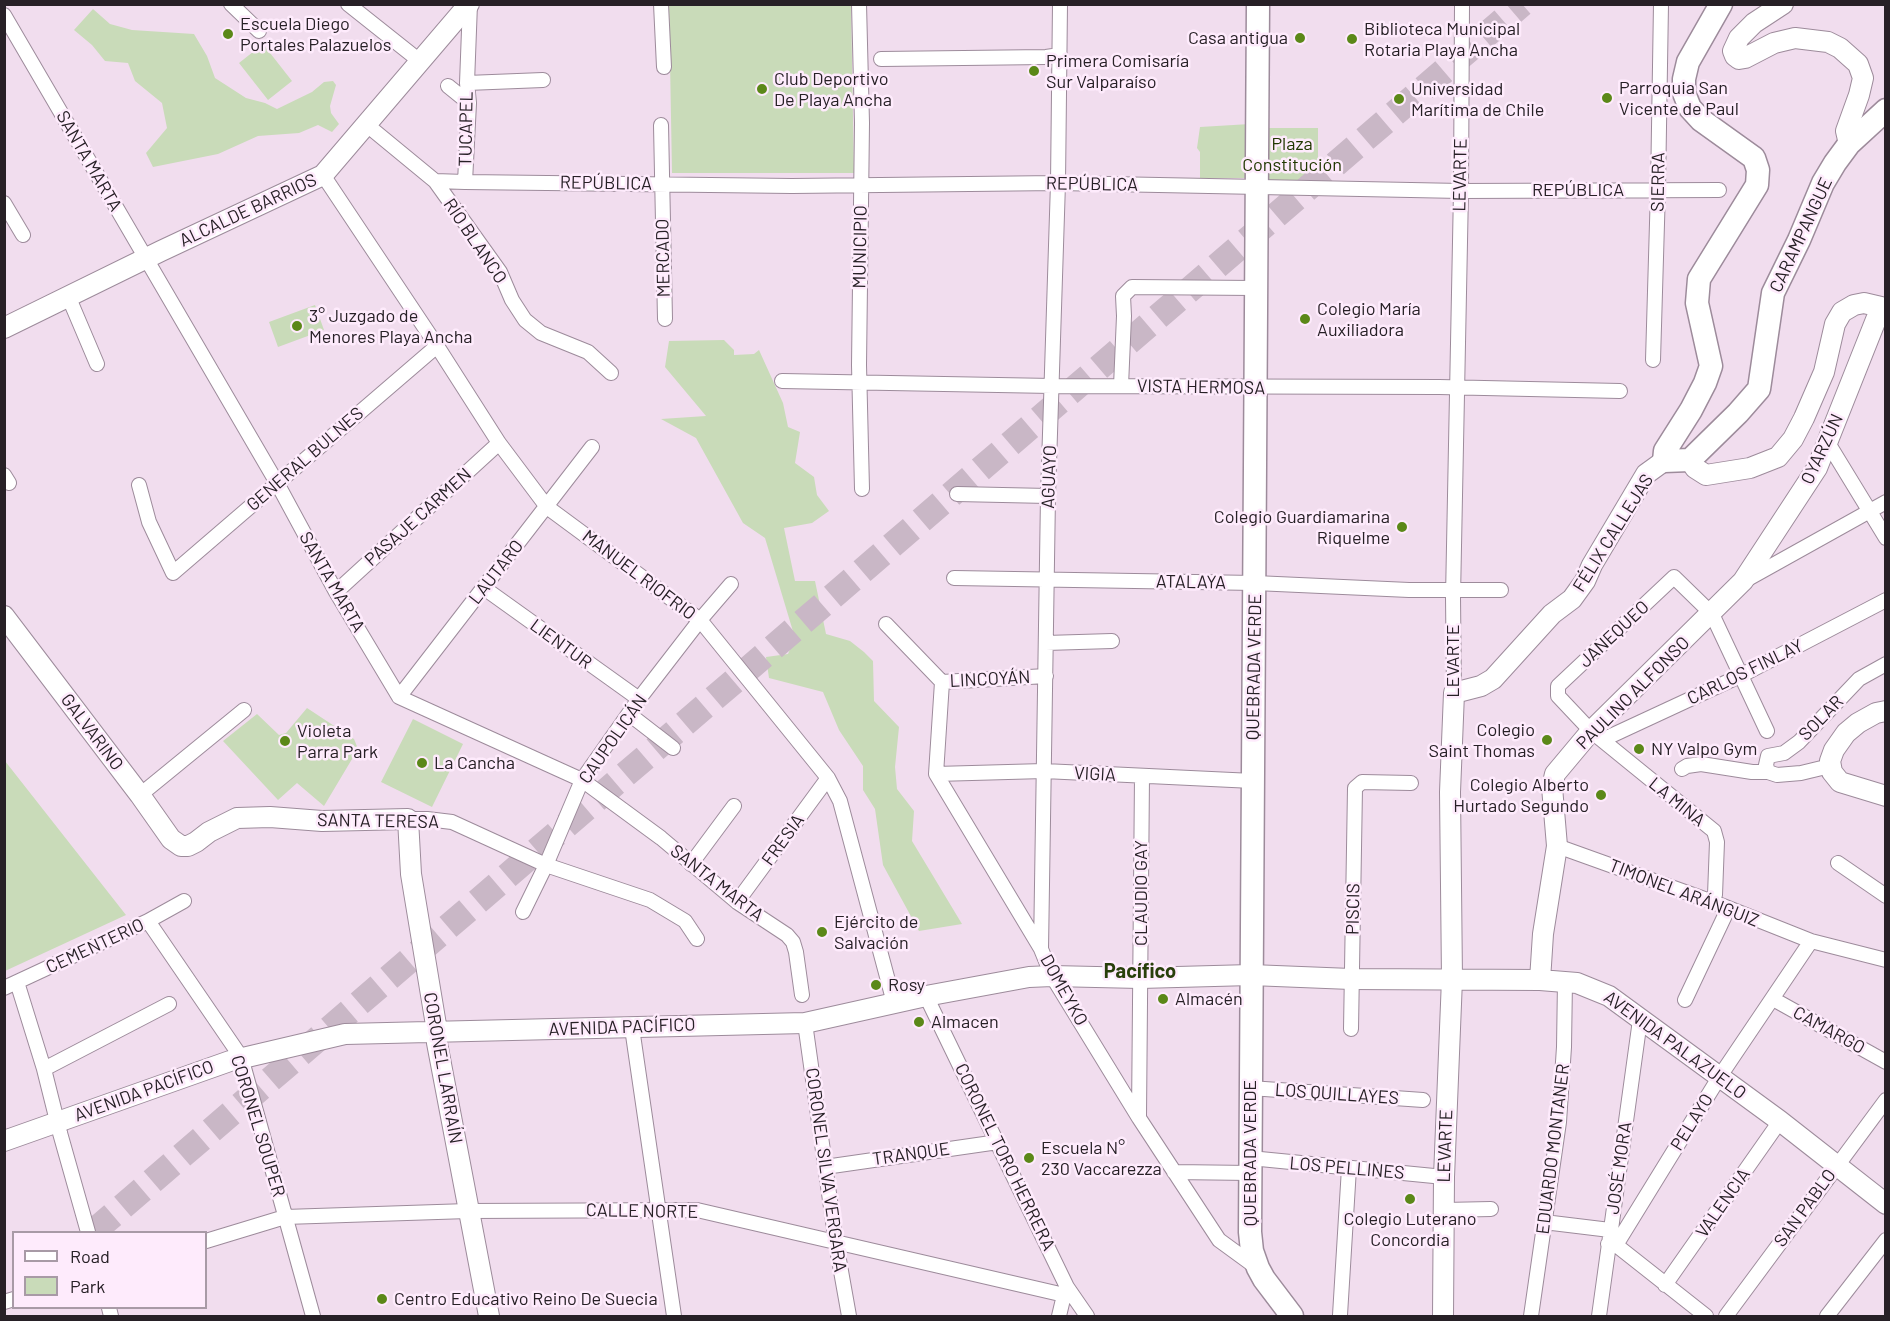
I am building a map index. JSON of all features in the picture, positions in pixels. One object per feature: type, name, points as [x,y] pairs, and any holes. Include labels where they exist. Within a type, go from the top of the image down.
[{"type":"main road","name":"QUEBRADA VERDE","points":[[1258,4],[1250,1088],[1251,1242],[1258,1268],[1264,1279],[1292,1317]]},
{"type":"main road","points":[[1690,460],[1664,461],[1665,451],[1691,410],[1711,366],[1697,303],[1699,279],[1757,185],[1758,170],[1754,158],[1701,120],[1690,108],[1684,93],[1688,62],[1721,4]]},
{"type":"main road","name":"CARAMPANGUE","points":[[1690,460],[1738,413],[1759,388],[1773,293],[1823,183],[1849,144],[1886,110]]},
{"type":"street","points":[[231,4],[259,31]]},
{"type":"street","points":[[348,4],[421,62]]},
{"type":"street","name":"ALCALDE BARRIOS","points":[[4,328],[323,176],[470,4]]},
{"type":"street","name":"TUCAPEL","points":[[435,181],[465,182],[470,4]]},
{"type":"street","points":[[661,4],[664,67]]},
{"type":"street","name":"MUNICIPIO","points":[[859,4],[861,184],[859,382],[862,489]]},
{"type":"street","name":"AGUAYO","points":[[1041,949],[1048,496],[1058,183],[1060,4]]},
{"type":"street","name":"LEVARTE","points":[[1443,1317],[1443,1210],[1452,979],[1450,792],[1454,693],[1453,590],[1461,191],[1462,4]]},
{"type":"street","name":"SIERRA","points":[[1653,360],[1659,189],[1661,4]]},
{"type":"street","points":[[1783,4],[1754,23],[1739,38],[1733,51],[1735,56],[1739,59],[1745,58],[1774,42],[1795,39],[1828,42],[1840,48],[1858,64],[1863,78],[1860,95],[1846,131],[1849,144]]},
{"type":"street","name":"SANTA MARTA","points":[[4,15],[277,483],[336,592],[399,697],[582,780],[737,902],[787,936],[793,942],[796,952],[802,995]]},
{"type":"street","points":[[881,59],[1060,55]]},
{"type":"street","name":"TUCAPEL","points":[[467,83],[543,80]]},
{"type":"street","points":[[448,86],[469,103]]},
{"type":"street","name":"RÍO BLANCO","points":[[367,125],[435,181],[500,272],[512,300],[525,320],[541,333],[588,352],[611,373]]},
{"type":"street","name":"MERCADO","points":[[661,125],[665,319]]},
{"type":"street","name":"MANUEL RIOFRIO","points":[[323,176],[499,443],[547,507],[700,620],[828,777],[840,801],[894,1003]]},
{"type":"street","name":"REPÚBLICA","points":[[465,182],[1058,183],[1461,191],[1719,190]]},
{"type":"street","points":[[4,203],[23,235]]},
{"type":"street","points":[[1121,386],[1123,296],[1132,287],[1255,288]]},
{"type":"street","points":[[69,298],[97,364]]},
{"type":"street","points":[[1690,460],[1695,468],[1706,475],[1750,468],[1778,456],[1793,439],[1804,418],[1824,372],[1835,324],[1842,312],[1854,305],[1864,303],[1884,306]]},
{"type":"street","name":"OYARZÚN","points":[[1743,581],[1817,468],[1862,350],[1884,306]]},
{"type":"street","name":"GENERAL BULNES","points":[[139,485],[149,522],[173,573],[437,346]]},
{"type":"street","name":"VISTA HERMOSA","points":[[782,381],[1620,391]]},
{"type":"street","name":"PASAJE CARMEN","points":[[336,592],[499,443]]},
{"type":"street","points":[[1828,443],[1886,538]]},
{"type":"street","name":"LAUTARO","points":[[399,697],[592,447]]},
{"type":"street","name":"FÉLIX CALLEJAS","points":[[1454,693],[1481,686],[1493,679],[1552,614],[1578,592],[1646,474],[1664,461]]},
{"type":"street","points":[[957,494],[1048,496]]},
{"type":"street","name":"PAULINO ALFONSO","points":[[1540,980],[1543,934],[1557,846],[1553,780],[1556,774],[1596,736],[1743,581],[1886,502]]},
{"type":"street","name":"JANEQUEO","points":[[1596,736],[1558,696],[1558,687],[1674,577],[1712,614]]},
{"type":"street","name":"ATALAYA","points":[[954,578],[1501,590]]},
{"type":"street","name":"CAUPOLICÁN","points":[[523,912],[546,865],[582,780],[639,699],[730,584]]},
{"type":"street","name":"LIENTUR","points":[[484,588],[639,699]]},
{"type":"street","name":"CARLOS FINLAY","points":[[1596,736],[1742,675],[1886,600]]},
{"type":"street","points":[[1712,614],[1767,731]]},
{"type":"street","name":"GALVARINO","points":[[4,616],[171,839],[181,846]]},
{"type":"street","name":"LINCOYÁN","points":[[886,624],[942,682],[1046,676]]},
{"type":"street","points":[[1046,643],[1112,641]]},
{"type":"street","name":"SOLAR","points":[[1768,772],[1766,759],[1768,756],[1784,753],[1799,742],[1859,679],[1886,664]]},
{"type":"street","points":[[936,774],[942,682]]},
{"type":"street","points":[[140,795],[244,710]]},
{"type":"street","points":[[1886,711],[1876,713],[1846,733],[1834,750],[1830,766],[1835,777],[1845,785],[1886,796]]},
{"type":"street","points":[[629,714],[673,748]]},
{"type":"street","name":"LA MINA","points":[[1596,736],[1713,831],[1718,850],[1715,895]]},
{"type":"street","points":[[1682,769],[1701,764],[1789,775],[1830,766]]},
{"type":"street","name":"VIGIA","points":[[936,774],[1044,771],[1253,781]]},
{"type":"street","name":"DOMEYKO","points":[[936,774],[1041,949],[1052,976],[1174,1172],[1219,1240],[1258,1268]]},
{"type":"street","name":"CLAUDIO GAY","points":[[1139,1118],[1142,776]]},
{"type":"street","name":"FRESIA","points":[[737,902],[828,777]]},
{"type":"street","name":"PISCIS","points":[[1351,1029],[1355,788],[1362,782],[1411,783]]},
{"type":"street","points":[[691,864],[734,806]]},
{"type":"street","name":"SANTA TERESA","points":[[181,846],[196,843],[209,832],[237,818],[270,817],[322,821],[427,819],[452,822],[546,865],[650,900],[685,921],[697,939]]},
{"type":"street","name":"CORONEL LARRAÍN","points":[[408,819],[411,874],[437,1042],[489,1317]]},
{"type":"street","name":"TIMONEL ARÁNGUIZ","points":[[1557,846],[1811,941],[1883,956]]},
{"type":"street","points":[[1838,863],[1886,896]]},
{"type":"street","name":"CEMENTERIO","points":[[11,985],[148,921],[184,901]]},
{"type":"street","points":[[1685,1000],[1728,909]]},
{"type":"street","name":"CORONEL SOUPER","points":[[148,921],[241,1057],[313,1317]]},
{"type":"street","name":"PELAYO","points":[[1611,1240],[1811,941]]},
{"type":"street","name":"AVENIDA PALAZUELO","points":[[1251,975],[1351,979],[1565,981],[1599,991],[1720,1076],[1886,1204]]},
{"type":"street","name":"AVENIDA PACÍFICO","points":[[4,1141],[241,1057],[345,1034],[805,1023],[926,996],[1029,977],[1140,978],[1251,975]]},
{"type":"street","name":"EDUARDO MONTANER","points":[[1531,1317],[1559,1122],[1564,1047],[1565,981]]},
{"type":"street","points":[[11,985],[44,1069],[87,1231]]},
{"type":"street","name":"CORONEL TORO HERRERA","points":[[926,996],[998,1142],[1068,1296],[1087,1317]]},
{"type":"street","name":"CAMARGO","points":[[1773,999],[1886,1062]]},
{"type":"street","points":[[44,1069],[169,1004]]},
{"type":"street","name":"JOSÉ MORA","points":[[1599,1317],[1640,1020]]},
{"type":"street","name":"CORONEL SILVA VERGARA","points":[[805,1023],[836,1243],[849,1317]]},
{"type":"street","points":[[632,1028],[674,1317]]},
{"type":"street","name":"LOS QUILLAYES","points":[[1250,1088],[1423,1100]]},
{"type":"street","name":"SAN PABLO","points":[[1726,1317],[1886,1100]]},
{"type":"street","name":"VALENCIA","points":[[1665,1285],[1780,1122]]},
{"type":"street","name":"TRANQUE","points":[[825,1167],[998,1142]]},
{"type":"street","name":"LOS PELLINES","points":[[1174,1172],[1250,1166],[1348,1168],[1444,1177]]},
{"type":"street","points":[[1340,1315],[1348,1168]]},
{"type":"street","points":[[1443,1210],[1491,1209]]},
{"type":"street","name":"CALLE NORTE","points":[[207,1241],[285,1217],[468,1211],[698,1210],[1068,1296]]},
{"type":"street","points":[[1545,1222],[1611,1240],[1706,1317]]},
{"type":"street","points":[[1827,1317],[1886,1240]]},
{"type":"street","points":[[1059,1317],[1068,1296]]},
{"type":"green space","name":"Club Deportivo De Playa Ancha","points":[[669,5],[851,5],[854,173],[672,173]]},
{"type":"green space","points":[[93,9],[110,24],[132,30],[194,34],[207,56],[215,78],[246,98],[277,109],[312,92],[324,82],[333,81],[336,85],[330,106],[331,113],[339,124],[332,132],[318,125],[299,133],[258,136],[218,154],[153,167],[146,153],[167,128],[162,103],[135,81],[128,63],[105,61],[92,45],[74,30]]},
{"type":"green space","points":[[263,44],[292,81],[268,100],[239,63]]},
{"type":"green space","name":"Plaza Constitución","points":[[1250,124],[1248,178],[1200,178],[1200,152],[1197,148],[1200,127]]},
{"type":"green space","name":"Plaza Constitución","points":[[1265,128],[1318,128],[1318,180],[1265,180]]},
{"type":"green space","name":"3° Juzgado de Menores Playa Ancha","points":[[315,305],[324,330],[278,347],[269,322]]},
{"type":"green space","points":[[724,340],[734,350],[734,355],[754,354],[759,350],[783,403],[788,427],[800,432],[795,463],[814,477],[817,495],[829,511],[812,523],[784,528],[795,581],[815,581],[826,634],[850,641],[873,661],[874,701],[899,727],[895,767],[897,789],[914,811],[912,841],[962,924],[919,931],[883,865],[875,809],[863,790],[863,766],[839,730],[823,692],[769,678],[766,657],[788,654],[795,638],[765,538],[743,523],[696,438],[661,419],[706,416],[665,367],[669,341]]},
{"type":"green space","points":[[307,708],[354,739],[358,749],[324,806],[297,783],[278,800],[223,741],[257,714],[279,735],[286,733]]},
{"type":"green space","name":"La Cancha","points":[[413,719],[463,744],[432,807],[381,782]]},
{"type":"green space","points":[[5,761],[126,915],[4,971]]},
{"type":"tunnel","points":[[94,1231],[1522,4]]},
{"type":"place","name":"Escuela Diego Portales Palazuelos","points":[[228,34]]},
{"type":"place","name":"Casa antigua","points":[[1300,38]]},
{"type":"place","name":"Biblioteca Municipal Rotaria Playa Ancha","points":[[1352,39]]},
{"type":"place","name":"Primera Comisaría Sur Valparaíso","points":[[1034,71]]},
{"type":"place","name":"Club Deportivo De Playa Ancha","points":[[762,89]]},
{"type":"place","name":"Parroquia San Vicente de Paul","points":[[1607,98]]},
{"type":"place","name":"Universidad Marítima de Chile","points":[[1399,99]]},
{"type":"place","name":"Colegio María Auxiliadora","points":[[1305,319]]},
{"type":"place","name":"3° Juzgado de Menores Playa Ancha","points":[[297,326]]},
{"type":"place","name":"Colegio Guardiamarina Riquelme","points":[[1402,527]]},
{"type":"place","name":"Colegio Saint Thomas","points":[[1547,740]]},
{"type":"place","name":"Violeta Parra Park","points":[[285,741]]},
{"type":"place","name":"NY Valpo Gym","points":[[1639,749]]},
{"type":"place","name":"La Cancha","points":[[422,763]]},
{"type":"place","name":"Colegio Alberto Hurtado Segundo","points":[[1601,795]]},
{"type":"place","name":"Ejército de Salvación","points":[[822,932]]},
{"type":"place","name":"Rosy","points":[[876,985]]},
{"type":"place","name":"Almacén","points":[[1163,999]]},
{"type":"place","name":"Almacen","points":[[919,1022]]},
{"type":"place","name":"Escuela N° 230 Vaccarezza","points":[[1029,1158]]},
{"type":"place","name":"Colegio Luterano Concordia","points":[[1410,1199]]},
{"type":"place","name":"Centro Educativo Reino De Suecia","points":[[382,1299]]},
{"type":"district","name":"Pacífico","points":[[1140,971]]}]
